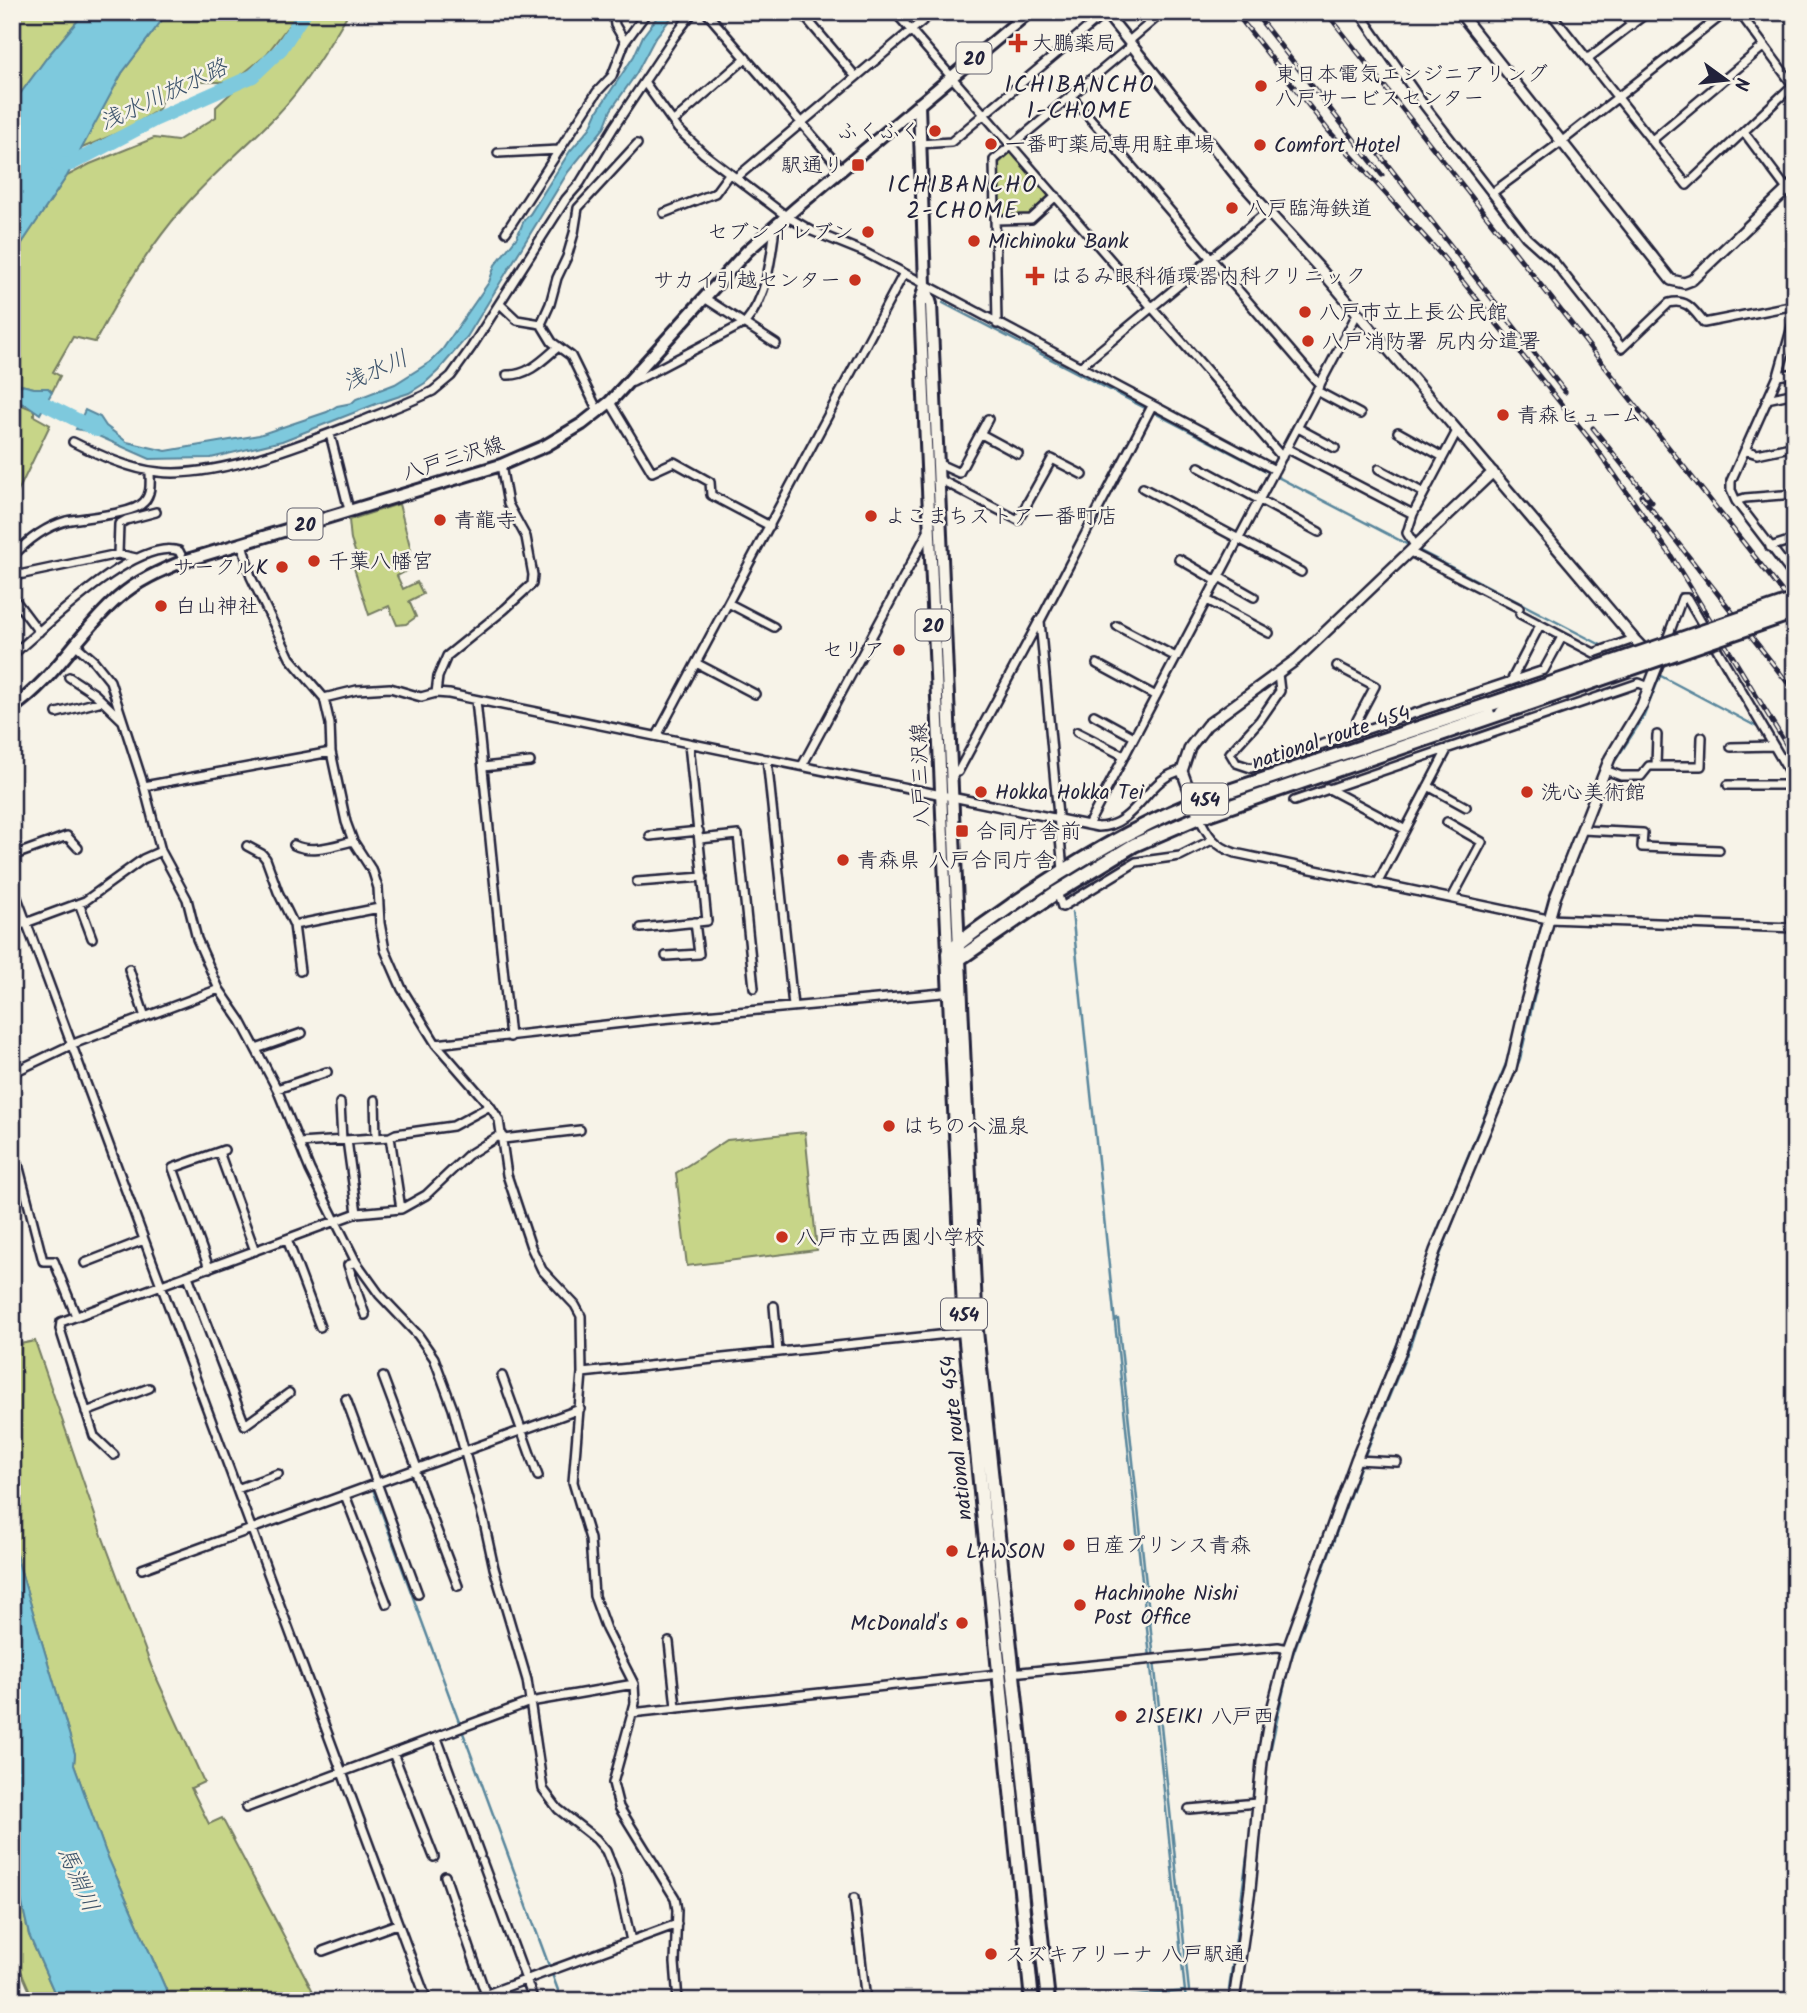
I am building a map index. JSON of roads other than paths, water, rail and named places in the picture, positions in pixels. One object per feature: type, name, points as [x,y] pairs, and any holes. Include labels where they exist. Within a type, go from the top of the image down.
[{"type":"highway","name":"national route 454","points":[[954,956],[1134,845],[1199,817],[1795,600]]},
{"type":"highway","name":"national route 454","points":[[1032,2001],[1005,1673],[970,1331],[955,992],[954,956],[959,943],[1105,844],[1193,803],[1795,612]]},
{"type":"highway","name":"national route 454","points":[[1005,1673],[1048,2001]]},
{"type":"main road","name":"八戸三沢線","points":[[12,708],[38,689],[100,615],[139,582],[184,561],[500,465],[545,446],[582,424],[627,385],[747,251],[1029,12]]},
{"type":"main road","name":"八戸三沢線","points":[[919,104],[925,285],[931,304],[939,464],[959,943]]},
{"type":"main road","name":"八戸三沢線","points":[[925,285],[920,304],[940,794],[954,956]]},
{"type":"street","points":[[613,12],[615,24],[625,42]]},
{"type":"street","points":[[506,232],[597,92],[612,76],[625,42],[647,12]]},
{"type":"street","points":[[73,442],[150,471],[182,472],[249,461],[330,434],[433,391],[451,376],[566,199],[580,183],[614,127],[693,12]]},
{"type":"street","points":[[706,12],[841,169]]},
{"type":"street","points":[[801,12],[856,77]]},
{"type":"street","points":[[895,12],[1282,457]]},
{"type":"street","points":[[664,213],[715,194],[733,176],[933,12]]},
{"type":"street","points":[[998,324],[992,165],[994,160],[1163,12]]},
{"type":"street","points":[[1359,12],[1424,105],[1492,193],[1527,237],[1555,263],[1622,348],[1669,303],[1675,301],[1688,304],[1704,323],[1795,305]]},
{"type":"street","points":[[1459,12],[1665,274],[1677,283],[1692,280],[1795,182]]},
{"type":"street","points":[[1550,12],[1687,185],[1793,85],[1739,12]]},
{"type":"street","points":[[1622,12],[1632,25]]},
{"type":"street","points":[[1587,59],[1648,12]]},
{"type":"street","points":[[1492,193],[1726,12]]},
{"type":"street","points":[[919,144],[951,142],[1105,13],[1243,184],[1658,664]]},
{"type":"street","points":[[1651,141],[1764,46]]},
{"type":"street","points":[[674,121],[746,58]]},
{"type":"street","points":[[645,83],[678,128],[703,153],[786,216],[812,231],[864,252],[904,273],[1273,473]]},
{"type":"street","points":[[1070,96],[1319,388],[1360,414]]},
{"type":"street","points":[[1744,132],[1795,200]]},
{"type":"street","points":[[541,324],[567,257],[578,208],[616,170],[636,144]]},
{"type":"street","points":[[498,153],[559,150]]},
{"type":"street","points":[[995,220],[1031,219],[1056,196]]},
{"type":"street","points":[[1080,367],[1268,212]]},
{"type":"street","points":[[627,385],[745,323],[755,311],[763,294],[775,226]]},
{"type":"street","points":[[657,736],[904,273]]},
{"type":"street","points":[[706,299],[776,344]]},
{"type":"street","points":[[500,304],[517,320],[541,324],[552,342],[571,356],[598,411]]},
{"type":"street","points":[[1088,825],[1357,314]]},
{"type":"street","points":[[1795,316],[1777,376],[1731,481],[1731,490],[1736,501],[1795,578]]},
{"type":"street","points":[[507,376],[519,374],[535,366],[558,347]]},
{"type":"street","points":[[1777,376],[1795,373]]},
{"type":"street","points":[[1768,399],[1795,393]]},
{"type":"street","points":[[610,402],[652,472],[674,462],[710,482],[710,495],[770,526]]},
{"type":"street","points":[[951,774],[958,772],[1152,406]]},
{"type":"street","points":[[939,464],[959,474],[988,419]]},
{"type":"street","points":[[1298,428],[1335,448]]},
{"type":"street","points":[[1457,431],[1413,514],[1407,533],[1413,549],[1540,625],[1594,653],[1634,639]]},
{"type":"street","points":[[1398,432],[1443,457]]},
{"type":"street","points":[[330,434],[349,510]]},
{"type":"street","points":[[981,434],[1018,454]]},
{"type":"street","points":[[1745,450],[1757,454],[1795,446]]},
{"type":"street","points":[[1288,449],[1413,514]]},
{"type":"street","points":[[939,479],[1018,520],[1052,459],[1083,475]]},
{"type":"street","points":[[436,694],[438,677],[447,656],[532,584],[533,575],[526,537],[508,505],[500,465]]},
{"type":"street","points":[[1199,467],[1320,532]]},
{"type":"street","points":[[1379,469],[1424,493]]},
{"type":"street","points":[[12,557],[27,541],[63,522],[137,507],[148,496],[150,471]]},
{"type":"street","points":[[1493,472],[1338,622],[1278,674],[1207,725],[1190,747],[1182,771],[1199,817],[1212,840],[1235,853],[1548,919],[1793,928],[1793,852]]},
{"type":"street","points":[[1143,488],[1300,572]]},
{"type":"street","points":[[1736,501],[1795,495]]},
{"type":"street","points":[[118,554],[119,524],[156,512]]},
{"type":"street","points":[[802,766],[930,530]]},
{"type":"street","points":[[1770,547],[1795,539]]},
{"type":"street","points":[[242,543],[251,577],[290,658],[324,698],[330,724],[331,752],[346,822],[353,841],[373,872],[378,888],[383,936],[389,960],[402,989],[436,1044],[499,1120],[507,1175],[534,1255],[542,1270],[581,1316],[582,1373],[573,1482],[590,1539],[594,1596],[606,1629],[634,1684],[635,1703],[614,1772],[614,1793],[675,1898],[678,2001]]},
{"type":"street","points":[[12,655],[110,572],[136,558],[167,549],[178,551],[184,561]]},
{"type":"street","points":[[12,578],[118,554],[136,558]]},
{"type":"street","points":[[1178,559],[1254,597]]},
{"type":"street","points":[[12,596],[39,632]]},
{"type":"street","points":[[1234,2000],[1269,1721],[1288,1649],[1356,1460],[1402,1348],[1439,1240],[1511,1068],[1548,919],[1610,758],[1642,705],[1682,598],[1687,598],[1795,783],[1728,785]]},
{"type":"street","points":[[1207,600],[1269,633]]},
{"type":"street","points":[[729,603],[775,627]]},
{"type":"street","points":[[1040,621],[1063,870]]},
{"type":"street","points":[[1511,681],[1540,625]]},
{"type":"street","points":[[1117,626],[1176,657]]},
{"type":"street","points":[[1278,674],[1280,691],[1260,720],[1230,753],[1236,763],[1251,768],[1544,670],[1562,637]]},
{"type":"street","points":[[76,645],[94,661],[110,681],[144,786],[161,852],[187,899],[197,939],[219,989],[277,1089],[299,1143],[356,1262],[379,1294],[418,1335],[433,1358],[453,1409],[494,1568],[527,1680],[543,1789],[558,1809],[596,1839],[606,1851],[617,1878],[631,1941]]},
{"type":"street","points":[[696,663],[755,694]]},
{"type":"street","points":[[1097,664],[1156,696]]},
{"type":"street","points":[[1338,666],[1375,686],[1357,720],[1362,731]]},
{"type":"street","points":[[69,677],[102,701],[125,723]]},
{"type":"street","points":[[1294,801],[1639,684],[1649,687]]},
{"type":"street","points":[[324,698],[357,690],[390,688],[421,698],[436,694],[476,699],[1105,827],[1128,815],[1164,776],[1182,771]]},
{"type":"street","points":[[476,699],[510,1037]]},
{"type":"street","points":[[57,713],[102,701]]},
{"type":"street","points":[[1094,715],[1135,737]]},
{"type":"street","points":[[1077,732],[1124,756]]},
{"type":"street","points":[[1656,765],[1657,735]]},
{"type":"street","points":[[1605,770],[1621,776],[1640,776],[1649,766],[1701,766],[1702,737]]},
{"type":"street","points":[[641,928],[707,921],[689,744]]},
{"type":"street","points":[[1731,747],[1773,746]]},
{"type":"street","points":[[1377,884],[1448,748]]},
{"type":"street","points":[[144,786],[331,752]]},
{"type":"street","points":[[767,759],[793,1006]]},
{"type":"street","points":[[483,767],[530,762]]},
{"type":"street","points":[[1428,786],[1466,807]]},
{"type":"street","points":[[1327,788],[1405,829]]},
{"type":"street","points":[[1447,822],[1482,842],[1452,898]]},
{"type":"street","points":[[1582,830],[1643,833],[1642,847],[1719,850]]},
{"type":"street","points":[[650,836],[738,835],[754,988]]},
{"type":"street","points":[[12,856],[67,836],[78,848]]},
{"type":"street","points":[[1057,892],[1062,907],[1136,862],[1180,856],[1212,840]]},
{"type":"street","points":[[294,845],[318,849],[353,841]]},
{"type":"street","points":[[247,846],[266,859],[294,925],[300,971]]},
{"type":"street","points":[[12,928],[79,903],[142,859],[161,852]]},
{"type":"street","points":[[637,882],[703,877]]},
{"type":"street","points":[[12,884],[427,2001]]},
{"type":"street","points":[[79,903],[92,938]]},
{"type":"street","points":[[294,925],[379,908]]},
{"type":"street","points":[[666,957],[699,954],[695,922]]},
{"type":"street","points":[[129,969],[145,1017]]},
{"type":"street","points":[[12,1073],[73,1044],[219,989]]},
{"type":"street","points":[[436,1044],[793,1006],[955,992]]},
{"type":"street","points":[[256,1049],[302,1033]]},
{"type":"street","points":[[277,1089],[327,1072]]},
{"type":"street","points":[[375,1100],[376,1138]]},
{"type":"street","points":[[340,1103],[357,1213]]},
{"type":"street","points":[[299,1143],[390,1137],[453,1126],[490,1106]]},
{"type":"street","points":[[114,1455],[98,1442],[86,1412],[60,1329],[61,1322],[357,1213],[401,1209],[426,1195],[468,1156],[502,1136],[580,1130]]},
{"type":"street","points":[[390,1137],[401,1209]]},
{"type":"street","points":[[209,1268],[173,1168],[222,1151],[255,1251]]},
{"type":"street","points":[[18,1164],[43,1261],[54,1261],[76,1316]]},
{"type":"street","points":[[287,1239],[320,1327]]},
{"type":"street","points":[[85,1263],[144,1240]]},
{"type":"street","points":[[356,1262],[348,1265],[365,1315]]},
{"type":"street","points":[[188,1276],[245,1425],[289,1394]]},
{"type":"street","points":[[774,1306],[778,1352]]},
{"type":"street","points":[[582,1373],[970,1331]]},
{"type":"street","points":[[502,1376],[538,1476]]},
{"type":"street","points":[[383,1377],[458,1586]]},
{"type":"street","points":[[86,1412],[149,1388]]},
{"type":"street","points":[[346,1399],[418,1594]]},
{"type":"street","points":[[142,1569],[580,1409]]},
{"type":"street","points":[[1356,1460],[1397,1462]]},
{"type":"street","points":[[237,1489],[278,1474]]},
{"type":"street","points":[[345,1495],[387,1604]]},
{"type":"street","points":[[669,1642],[676,1707]]},
{"type":"street","points":[[631,1713],[1005,1673],[1278,1647],[1288,1649]]},
{"type":"street","points":[[246,1808],[530,1702],[634,1684]]},
{"type":"street","points":[[437,1738],[534,2001]]},
{"type":"street","points":[[393,1753],[434,1857]]},
{"type":"street","points":[[1189,1809],[1257,1802]]},
{"type":"street","points":[[445,1876],[486,1994]]},
{"type":"street","points":[[854,1898],[866,2001]]},
{"type":"street","points":[[323,1951],[397,1924]]},
{"type":"street","points":[[468,2001],[677,1924]]},
{"type":"street","points":[[1224,2001],[1268,2001]]},
{"type":"water","points":[[85,12],[168,12],[122,73],[67,176],[12,258],[12,105]]},
{"type":"water","points":[[661,12],[676,12],[655,38],[636,74],[611,110],[604,128],[568,172],[467,337],[425,383],[409,393],[282,441],[211,458],[150,459],[87,431],[76,429],[85,410],[100,417],[106,426],[127,442],[166,451],[259,435],[352,403],[395,384],[430,362],[442,350],[489,282],[495,265],[517,237],[524,220],[570,151],[590,128],[598,110],[634,56],[643,36]]},
{"type":"water","points":[[12,383],[48,388],[52,392],[40,414],[27,405],[12,401]]},
{"type":"water","name":"馬淵川","points":[[12,1541],[75,1754],[74,1765],[106,1853],[171,2001],[58,2001],[29,1935],[12,1859]]},
{"type":"waterway","name":"浅水川放水路","points":[[57,165],[71,164],[156,119],[253,76],[281,49],[305,12]]},
{"type":"waterway","points":[[943,303],[1601,645]]},
{"type":"waterway","name":"浅水川","points":[[12,393],[27,395],[97,430]]},
{"type":"waterway","points":[[1659,675],[1761,729]]},
{"type":"waterway","points":[[1556,908],[1613,764],[1643,718],[1660,676]]},
{"type":"waterway","points":[[1770,734],[1795,771]]},
{"type":"waterway","points":[[1609,752],[1618,737]]},
{"type":"waterway","points":[[1055,741],[1066,852]]},
{"type":"waterway","points":[[1511,1047],[1541,928],[1560,870],[1584,813]]},
{"type":"waterway","points":[[1072,912],[1186,2001]]},
{"type":"waterway","points":[[1481,1152],[1520,1059],[1544,955]]},
{"type":"waterway","points":[[1253,1795],[1262,1730],[1285,1643],[1435,1236],[1510,1054]]},
{"type":"waterway","points":[[1240,1990],[1255,1889],[1266,1770],[1289,1665],[1360,1467],[1410,1346],[1437,1263],[1478,1158]]},
{"type":"waterway","points":[[1115,1320],[1118,1319],[1189,1991]]},
{"type":"waterway","points":[[373,1489],[562,2001]]},
{"type":"waterway","points":[[1229,1990],[1247,1857]]},
{"type":"waterway","points":[[1120,1998],[1185,1991]]},
{"type":"railway","points":[[1235,12],[1328,130],[1443,257],[1591,441],[1670,554],[1795,759]]},
{"type":"railway","points":[[1254,12],[1382,175]]},
{"type":"railway","points":[[1326,12],[1795,608]]},
{"type":"railway","points":[[1380,155],[1565,392]]},
{"type":"railway","points":[[1593,428],[1652,502]]},
{"type":"railway","points":[[1641,496],[1795,692]]},
{"type":"place","name":"大鵬薬局","points":[[1018,43]]},
{"type":"place","name":"東日本電気エンジニアリング 八戸サービスセンター","points":[[1261,86]]},
{"type":"place","name":"ふくふく","points":[[935,131]]},
{"type":"place","name":"一番町薬局専用駐車場","points":[[991,144]]},
{"type":"place","name":"Comfort Hotel","points":[[1260,145]]},
{"type":"place","name":"駅通り","points":[[858,165]]},
{"type":"place","name":"八戸臨海鉄道","points":[[1232,208]]},
{"type":"place","name":"セブンイレブン","points":[[868,232]]},
{"type":"place","name":"Michinoku Bank","points":[[974,241]]},
{"type":"place","name":"はるみ眼科循環器内科クリニック","points":[[1035,276]]},
{"type":"place","name":"サカイ引越センター","points":[[855,280]]},
{"type":"place","name":"八戸市立上長公民館","points":[[1305,312]]},
{"type":"place","name":"八戸消防署 尻内分遣署","points":[[1308,341]]},
{"type":"place","name":"青森ヒューム","points":[[1503,415]]},
{"type":"place","name":"よこまちストア一番町店","points":[[871,516]]},
{"type":"place","name":"青龍寺","points":[[440,520]]},
{"type":"place","name":"千葉八幡宮","points":[[314,561]]},
{"type":"place","name":"サークルK","points":[[282,567]]},
{"type":"place","name":"白山神社","points":[[161,606]]},
{"type":"place","name":"セリア","points":[[899,650]]},
{"type":"place","name":"Hokka Hokka Tei","points":[[981,792]]},
{"type":"place","name":"洗心美術館","points":[[1527,792]]},
{"type":"place","name":"合同庁舎前","points":[[962,831]]},
{"type":"place","name":"青森県 八戸合同庁舎","points":[[843,860]]},
{"type":"place","name":"はちのへ温泉","points":[[889,1126]]},
{"type":"place","name":"八戸市立西園小学校","points":[[782,1237]]},
{"type":"place","name":"日産プリンス青森","points":[[1069,1545]]},
{"type":"place","name":"LAWSON","points":[[952,1551]]},
{"type":"place","name":"Hachinohe Nishi Post Office","points":[[1080,1605]]},
{"type":"place","name":"McDonald's","points":[[962,1623]]},
{"type":"place","name":"21SEIKI 八戸西","points":[[1121,1716]]},
{"type":"place","name":"スズキアリーナ 八戸駅通","points":[[991,1954]]},
{"type":"district","name":"ICHIBANCHO 1-CHOME","points":[[1080,97]]},
{"type":"district","name":"ICHIBANCHO 2-CHOME","points":[[963,197]]}]
